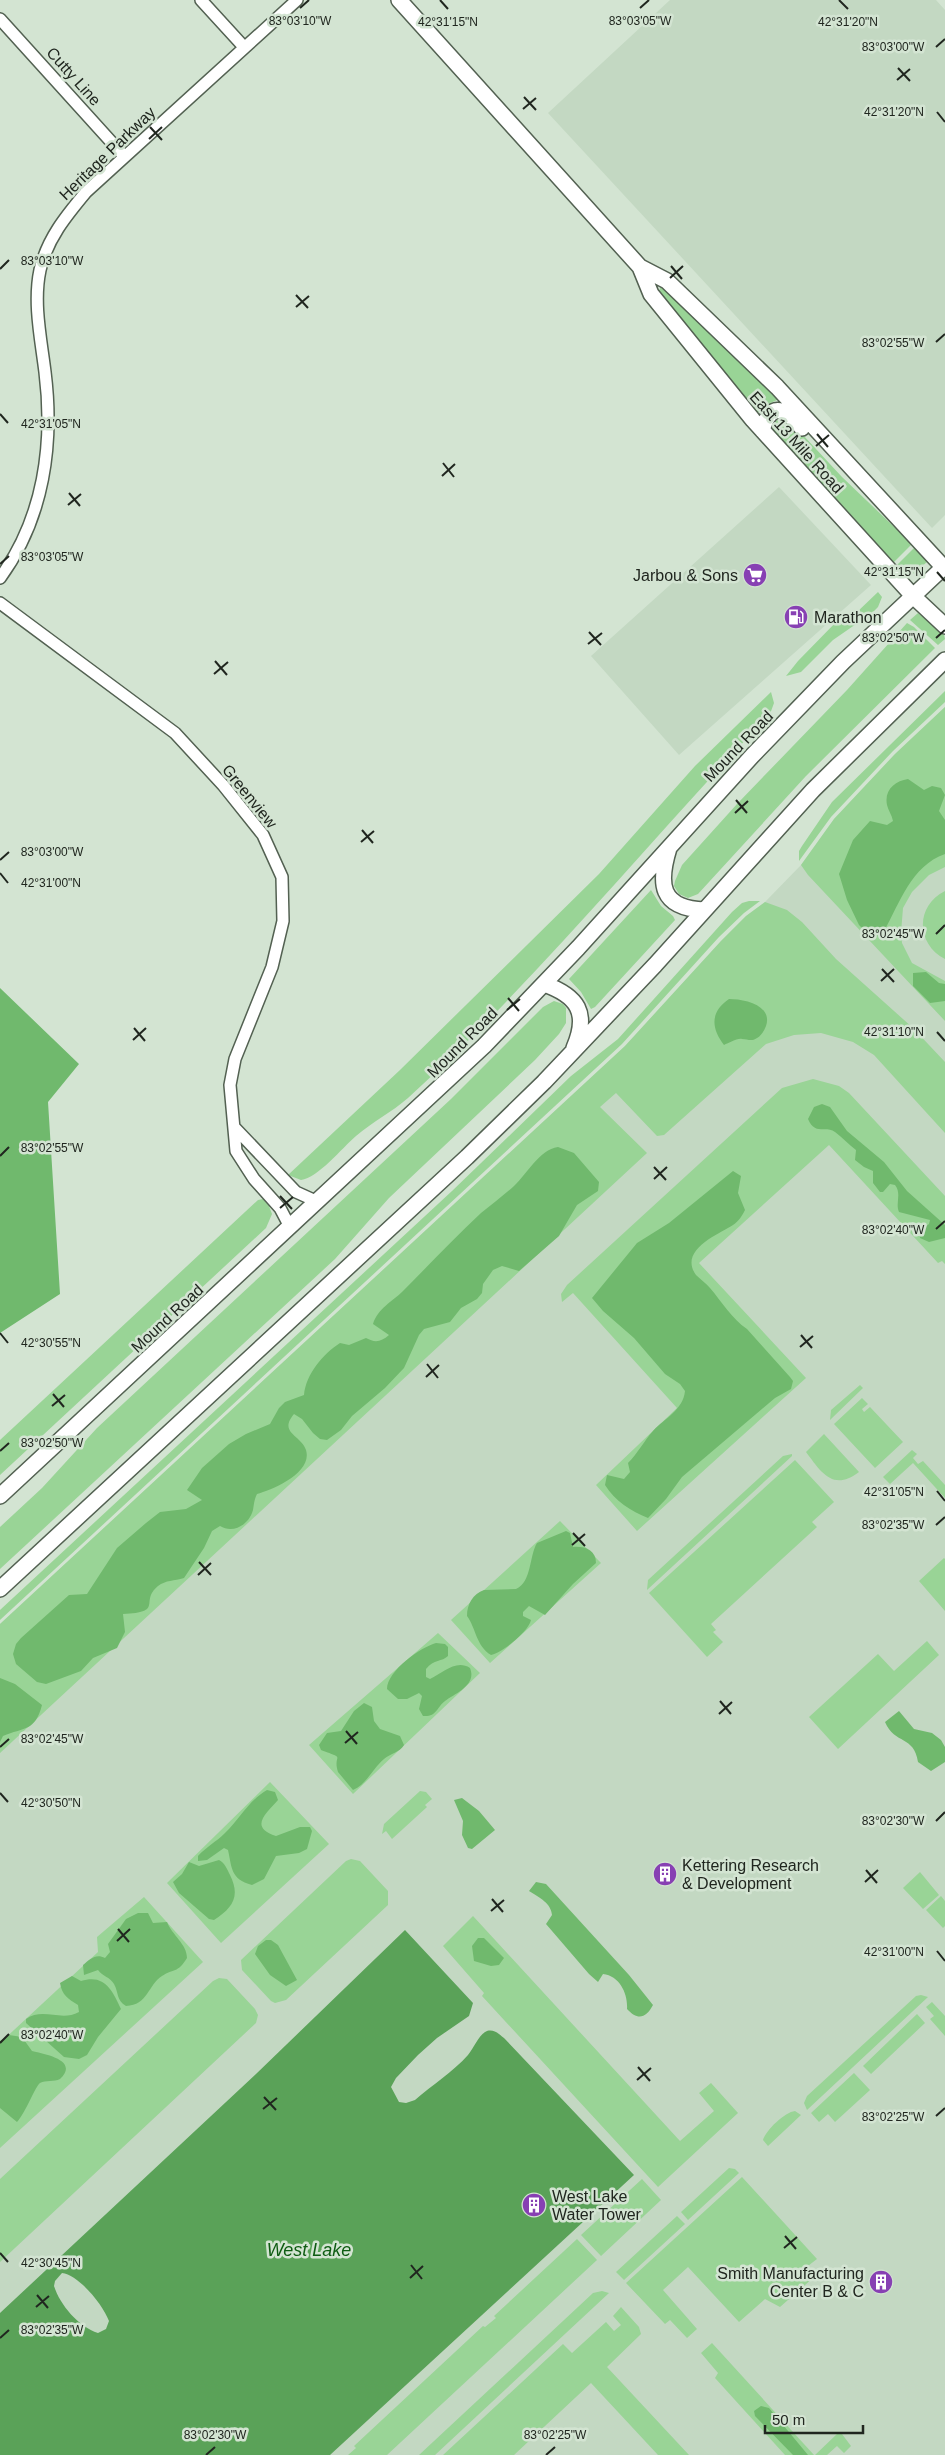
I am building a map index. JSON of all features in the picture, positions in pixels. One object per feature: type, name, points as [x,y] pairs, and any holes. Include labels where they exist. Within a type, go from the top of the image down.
[{"type":"main road","name":"East 13 Mile Road","points":[[399,0],[640,267],[651,294],[762,430],[913,596],[945,626]]},
{"type":"main road","name":"East 13 Mile Road","points":[[640,267],[667,281],[777,387],[944,567]]},
{"type":"main road","points":[[762,430],[769,415],[781,410],[788,413],[836,464],[847,462]]},
{"type":"main road","name":"Mound Road","points":[[0,1496],[454,1075],[544,984],[670,844],[799,706],[944,567]]},
{"type":"main road","points":[[0,1589],[467,1157],[571,1054],[830,772],[945,660]]},
{"type":"main road","points":[[670,844],[663,879],[668,897],[683,908],[704,910]]},
{"type":"main road","points":[[544,984],[567,994],[578,1008],[581,1026],[571,1054]]},
{"type":"street","points":[[201,0],[244,47]]},
{"type":"street","name":"Heritage Parkway","points":[[0,578],[12,562],[33,513],[44,480],[49,441],[49,410],[38,296],[40,270],[50,242],[65,217],[86,192],[297,0]]},
{"type":"street","name":"Cutty Line","points":[[0,18],[124,156]]},
{"type":"street","name":"Greenview","points":[[0,603],[175,733],[223,785],[263,835],[282,877],[283,921],[272,967],[241,1043],[232,1074],[230,1099],[235,1128],[236,1151],[254,1179],[280,1208],[290,1227]]},
{"type":"street","points":[[235,1128],[296,1192],[318,1202]]},
{"type":"shaded area","points":[[670,0],[936,0],[945,10],[945,515],[932,528],[548,113]]},
{"type":"shaded area","points":[[661,286],[778,398],[777,400],[766,405],[759,412],[755,412],[659,291]]},
{"type":"shaded area","points":[[779,418],[790,421],[842,477],[912,544],[893,563],[773,432],[773,424]]},
{"type":"shaded area","points":[[779,487],[871,585],[679,755],[591,656]]},
{"type":"shaded area","points":[[915,547],[927,562],[908,578],[896,566]]},
{"type":"shaded area","points":[[878,592],[882,597],[878,607],[872,613],[833,640],[801,672],[786,676],[839,619],[856,613]]},
{"type":"shaded area","points":[[918,613],[944,635],[945,639],[938,645],[910,620]]},
{"type":"shaded area","points":[[907,623],[914,627],[935,648],[806,776],[698,894],[688,898],[679,894],[674,886],[682,865],[737,804],[847,690]]},
{"type":"shaded area","points":[[945,691],[945,702],[893,751],[831,817],[799,861],[799,851],[832,802]]},
{"type":"shaded area","points":[[771,692],[774,703],[770,714],[548,958],[456,1053],[408,1098],[362,1131],[315,1174],[301,1180],[288,1175],[400,1070],[599,874],[695,766]]},
{"type":"shaded area","points":[[945,707],[945,2455],[0,2455],[0,1624],[625,1046],[721,941],[746,916],[765,902],[801,865],[834,819],[895,754]]},
{"type":"shaded area","points":[[945,707],[945,867],[929,875],[912,892],[903,908],[901,933],[902,943],[912,963],[945,981],[945,1021],[808,875],[801,865],[834,819],[895,754]]},
{"type":"shaded area","points":[[908,779],[924,790],[932,786],[941,788],[945,795],[939,811],[945,820],[945,854],[923,867],[915,876],[901,897],[884,931],[877,936],[867,933],[859,925],[847,900],[839,874],[853,840],[870,821],[887,825],[893,821],[887,805],[887,795],[895,784]]},
{"type":"shaded area","points":[[651,890],[661,906],[675,920],[595,1007],[591,1009],[581,992],[569,979]]},
{"type":"shaded area","points":[[945,891],[945,959],[935,952],[929,944],[924,935],[923,925],[924,915],[928,906]]},
{"type":"shaded area","points":[[760,901],[744,913],[719,937],[622,1044],[0,1620],[0,1610],[452,1191],[571,1076],[618,1039],[732,912],[742,903]]},
{"type":"shaded area","points":[[765,902],[787,910],[802,922],[836,959],[913,1028],[945,1062],[945,1133],[874,1055],[853,1042],[821,1033],[794,1035],[766,1044],[664,1135],[657,1136],[616,1093],[600,1107],[647,1153],[0,1753],[0,1624],[625,1046],[721,941],[746,916]]},
{"type":"shaded area","points":[[926,972],[939,983],[945,984],[945,1001],[930,1003],[913,986],[913,973]]},
{"type":"shaded area","points":[[0,988],[79,1064],[48,1102],[60,1294],[0,1333]]},
{"type":"shaded area","points":[[729,999],[749,1002],[761,1008],[765,1013],[767,1019],[766,1026],[758,1037],[751,1040],[738,1039],[724,1045],[717,1032],[714,1020],[718,1009]]},
{"type":"shaded area","points":[[554,1001],[563,1004],[566,1008],[566,1023],[559,1034],[535,1060],[389,1198],[335,1259],[0,1569],[0,1527],[42,1488],[97,1428],[451,1099],[543,1007]]},
{"type":"shaded area","points":[[813,1079],[839,1086],[849,1093],[945,1196],[945,1264],[942,1261],[938,1263],[829,1145],[699,1263],[806,1378],[637,1531],[596,1485],[677,1408],[573,1293],[562,1302],[561,1294],[567,1285],[782,1088]]},
{"type":"shaded area","points":[[822,1104],[830,1107],[847,1131],[884,1162],[907,1191],[945,1225],[945,1238],[929,1242],[920,1238],[919,1232],[929,1224],[930,1220],[899,1212],[898,1192],[895,1185],[890,1184],[883,1192],[880,1192],[873,1183],[873,1171],[855,1160],[856,1150],[832,1130],[817,1129],[811,1124],[808,1119],[814,1107]]},
{"type":"shaded area","points":[[558,1147],[574,1153],[599,1182],[598,1191],[577,1205],[559,1236],[519,1271],[502,1266],[493,1270],[483,1284],[482,1293],[477,1299],[461,1308],[450,1322],[424,1329],[419,1335],[404,1368],[385,1388],[352,1416],[341,1430],[327,1440],[320,1439],[302,1419],[294,1414],[288,1426],[289,1430],[303,1445],[307,1458],[298,1473],[272,1489],[257,1494],[251,1515],[240,1527],[230,1529],[220,1526],[212,1531],[204,1548],[184,1578],[158,1586],[150,1597],[148,1608],[136,1613],[123,1614],[125,1632],[117,1648],[93,1658],[81,1671],[46,1684],[37,1682],[16,1664],[13,1654],[16,1644],[21,1638],[69,1595],[87,1594],[117,1548],[160,1512],[186,1509],[202,1500],[187,1490],[202,1468],[229,1444],[246,1434],[270,1424],[279,1408],[285,1402],[304,1395],[305,1387],[312,1372],[327,1353],[340,1343],[349,1345],[366,1338],[378,1341],[389,1335],[373,1324],[382,1309],[403,1291],[481,1213],[514,1186],[539,1157]]},
{"type":"shaded area","points":[[733,1171],[741,1176],[738,1193],[745,1210],[735,1223],[702,1244],[692,1258],[692,1266],[696,1275],[793,1381],[791,1389],[775,1398],[682,1477],[666,1499],[648,1518],[630,1509],[614,1496],[605,1485],[607,1475],[624,1479],[630,1472],[628,1463],[653,1431],[677,1409],[684,1398],[685,1391],[680,1384],[665,1374],[634,1338],[603,1311],[592,1298],[637,1243],[669,1223]]},
{"type":"shaded area","points":[[263,1199],[269,1206],[272,1214],[266,1228],[0,1475],[0,1440],[258,1200]]},
{"type":"shaded area","points":[[860,1385],[863,1388],[830,1420],[831,1410]]},
{"type":"shaded area","points":[[862,1398],[868,1404],[862,1409],[864,1412],[870,1407],[903,1442],[875,1468],[834,1424]]},
{"type":"shaded area","points":[[824,1434],[859,1472],[850,1478],[835,1480],[828,1477],[817,1466],[806,1452]]},
{"type":"shaded area","points":[[912,1450],[917,1454],[913,1458],[918,1464],[923,1461],[945,1485],[945,1498],[913,1463],[890,1484],[883,1477]]},
{"type":"shaded area","points":[[792,1454],[647,1590],[648,1580],[783,1456]]},
{"type":"shaded area","points":[[795,1460],[834,1502],[812,1522],[817,1527],[711,1624],[716,1630],[713,1632],[723,1642],[707,1657],[649,1593]]},
{"type":"shaded area","points":[[560,1521],[601,1563],[490,1663],[451,1620]]},
{"type":"shaded area","points":[[566,1531],[570,1533],[573,1547],[582,1547],[592,1552],[596,1563],[573,1584],[545,1615],[529,1606],[523,1612],[523,1616],[531,1620],[529,1625],[508,1646],[491,1655],[482,1647],[467,1616],[471,1600],[484,1590],[516,1589],[521,1586],[528,1575],[534,1548],[537,1543]]},
{"type":"shaded area","points":[[945,1559],[945,1611],[919,1581]]},
{"type":"shaded area","points":[[438,1633],[480,1673],[353,1794],[309,1745]]},
{"type":"shaded area","points":[[927,1641],[939,1655],[838,1749],[809,1717],[878,1654],[894,1671]]},
{"type":"shaded area","points":[[436,1643],[445,1644],[448,1647],[448,1656],[429,1666],[426,1669],[426,1677],[430,1679],[450,1668],[460,1665],[470,1668],[471,1679],[460,1692],[445,1701],[434,1714],[423,1716],[419,1709],[422,1696],[419,1693],[407,1699],[398,1699],[387,1689],[388,1682],[406,1661],[422,1649]]},
{"type":"shaded area","points":[[0,1678],[15,1684],[42,1705],[36,1720],[32,1724],[3,1736],[0,1742]]},
{"type":"shaded area","points":[[364,1703],[372,1707],[374,1721],[380,1729],[400,1736],[404,1745],[400,1750],[384,1759],[362,1784],[353,1790],[338,1772],[337,1756],[321,1750],[319,1745],[327,1733],[341,1731],[354,1711]]},
{"type":"shaded area","points":[[899,1711],[914,1729],[932,1733],[941,1740],[945,1747],[945,1762],[931,1771],[918,1762],[913,1748],[894,1734],[885,1722]]},
{"type":"shaded area","points":[[270,1782],[329,1844],[221,1943],[167,1883]]},
{"type":"shaded area","points":[[267,1790],[275,1792],[278,1800],[262,1820],[263,1828],[276,1836],[300,1827],[310,1827],[312,1831],[307,1849],[299,1853],[276,1856],[264,1879],[252,1885],[236,1876],[233,1872],[228,1850],[224,1848],[207,1860],[198,1861],[198,1856],[225,1833],[249,1805]]},
{"type":"shaded area","points":[[420,1791],[426,1792],[432,1799],[425,1805],[427,1807],[392,1839],[386,1831],[382,1834],[384,1824]]},
{"type":"shaded area","points":[[462,1798],[479,1811],[495,1830],[472,1849],[468,1848],[462,1835],[463,1821],[454,1800]]},
{"type":"shaded area","points":[[351,1859],[360,1861],[388,1891],[388,1905],[286,2000],[275,2003],[271,2001],[242,1970],[241,1960],[346,1861]]},
{"type":"shaded area","points":[[219,1860],[224,1864],[230,1875],[235,1896],[226,1911],[214,1920],[209,1919],[179,1893],[173,1882],[182,1874],[189,1862],[199,1866]]},
{"type":"shaded area","points":[[920,1872],[939,1895],[923,1909],[903,1888]]},
{"type":"shaded area","points":[[536,1882],[546,1884],[629,1975],[653,2005],[648,2013],[638,2016],[631,2013],[627,2009],[626,1997],[618,1982],[609,1975],[603,1974],[598,1982],[546,1924],[552,1915],[550,1907],[529,1891]]},
{"type":"shaded area","points":[[941,1896],[945,1901],[945,1926],[943,1928],[926,1910]]},
{"type":"shaded area","points":[[144,1897],[203,1962],[0,2148],[0,2043],[98,1952],[97,1937]]},
{"type":"shaded area","points":[[138,1913],[148,1913],[153,1923],[167,1922],[185,1948],[187,1958],[178,1969],[157,1980],[139,2002],[126,2006],[119,1999],[116,1987],[110,1980],[98,1970],[84,1975],[83,1965],[96,1956],[105,1958],[110,1952],[108,1944],[126,1919]]},
{"type":"shaded area","points":[[473,1916],[680,2141],[714,2111],[699,2093],[711,2083],[738,2113],[658,2187],[482,1996],[484,1993],[443,1946]]},
{"type":"shaded area","points":[[478,1938],[484,1938],[504,1958],[499,1965],[491,1966],[474,1961],[472,1946]]},
{"type":"shaded area","points":[[266,1940],[271,1940],[278,1945],[297,1980],[286,1986],[270,1975],[255,1954],[258,1946]]},
{"type":"shaded area","points":[[72,1976],[81,1981],[96,1980],[107,1985],[121,2009],[98,2037],[87,2055],[79,2059],[64,2057],[26,2023],[26,2019],[39,2014],[66,2016],[79,2012],[78,2005],[66,1996],[62,1991],[60,1983]]},
{"type":"shaded area","points":[[219,1978],[227,1979],[255,2009],[258,2015],[256,2023],[0,2262],[0,2179],[213,1981]]},
{"type":"shaded area","points":[[916,1996],[928,1997],[807,2110],[804,2103],[807,2096]]},
{"type":"shaded area","points":[[932,2002],[945,2016],[945,2036],[930,2019],[934,2016],[926,2007]]},
{"type":"shaded area","points":[[917,2014],[925,2023],[871,2074],[863,2066]]},
{"type":"shaded area","points":[[9,2035],[22,2037],[32,2051],[58,2059],[66,2067],[60,2079],[42,2082],[38,2085],[17,2122],[0,2108],[0,2041]]},
{"type":"shaded area","points":[[854,2073],[870,2090],[835,2122],[828,2114],[819,2122],[811,2113]]},
{"type":"shaded area","points":[[795,2111],[801,2115],[768,2146],[763,2140],[768,2131],[781,2118]]},
{"type":"shaded area","points":[[729,2168],[735,2169],[739,2173],[688,2220],[681,2212]]},
{"type":"shaded area","points":[[742,2177],[817,2259],[804,2269],[813,2278],[780,2307],[765,2299],[739,2322],[688,2267],[663,2290],[697,2329],[687,2338],[670,2320],[665,2324],[626,2283]]},
{"type":"shaded area","points":[[642,2179],[661,2200],[601,2256],[581,2235]]},
{"type":"shaded area","points":[[677,2216],[685,2224],[624,2280],[616,2272]]},
{"type":"shaded area","points":[[577,2239],[597,2260],[387,2455],[348,2455],[356,2448],[354,2446],[483,2326],[485,2327],[496,2318],[494,2316]]},
{"type":"shaded area","points":[[602,2291],[609,2293],[435,2455],[419,2455],[593,2293]]},
{"type":"shaded area","points":[[621,2307],[639,2327],[641,2334],[607,2367],[689,2455],[658,2455],[591,2383],[514,2455],[443,2455],[563,2344],[572,2353],[606,2322],[614,2331],[621,2325],[613,2316]]},
{"type":"shaded area","points":[[712,2343],[814,2455],[785,2455],[715,2378],[718,2373],[701,2353]]},
{"type":"shaded area","points":[[761,2406],[769,2408],[808,2455],[793,2455],[755,2416],[754,2411]]},
{"type":"shaded area","points":[[837,2434],[842,2434],[851,2446],[844,2453],[837,2446],[827,2455],[815,2455]]},
{"type":"water","name":"West Lake","points":[[405,1930],[473,2003],[469,2016],[437,2038],[396,2078],[391,2087],[399,2102],[406,2103],[415,2100],[462,2061],[484,2033],[494,2031],[504,2038],[634,2175],[330,2455],[0,2455],[0,2313],[256,2074]],"holes":[[[62,2273],[69,2275],[83,2285],[102,2307],[109,2321],[106,2329],[98,2333],[84,2326],[77,2321],[61,2301],[54,2286],[55,2281]]]},
{"type":"place","name":"Jarbou & Sons","points":[[755,575]]},
{"type":"place","name":"Marathon","points":[[796,617]]},
{"type":"place","name":"Kettering Research & Development","points":[[665,1874]]},
{"type":"place","name":"West Lake Water Tower","points":[[534,2205]]},
{"type":"place","name":"Smith Manufacturing Center B & C","points":[[881,2282]]}]
